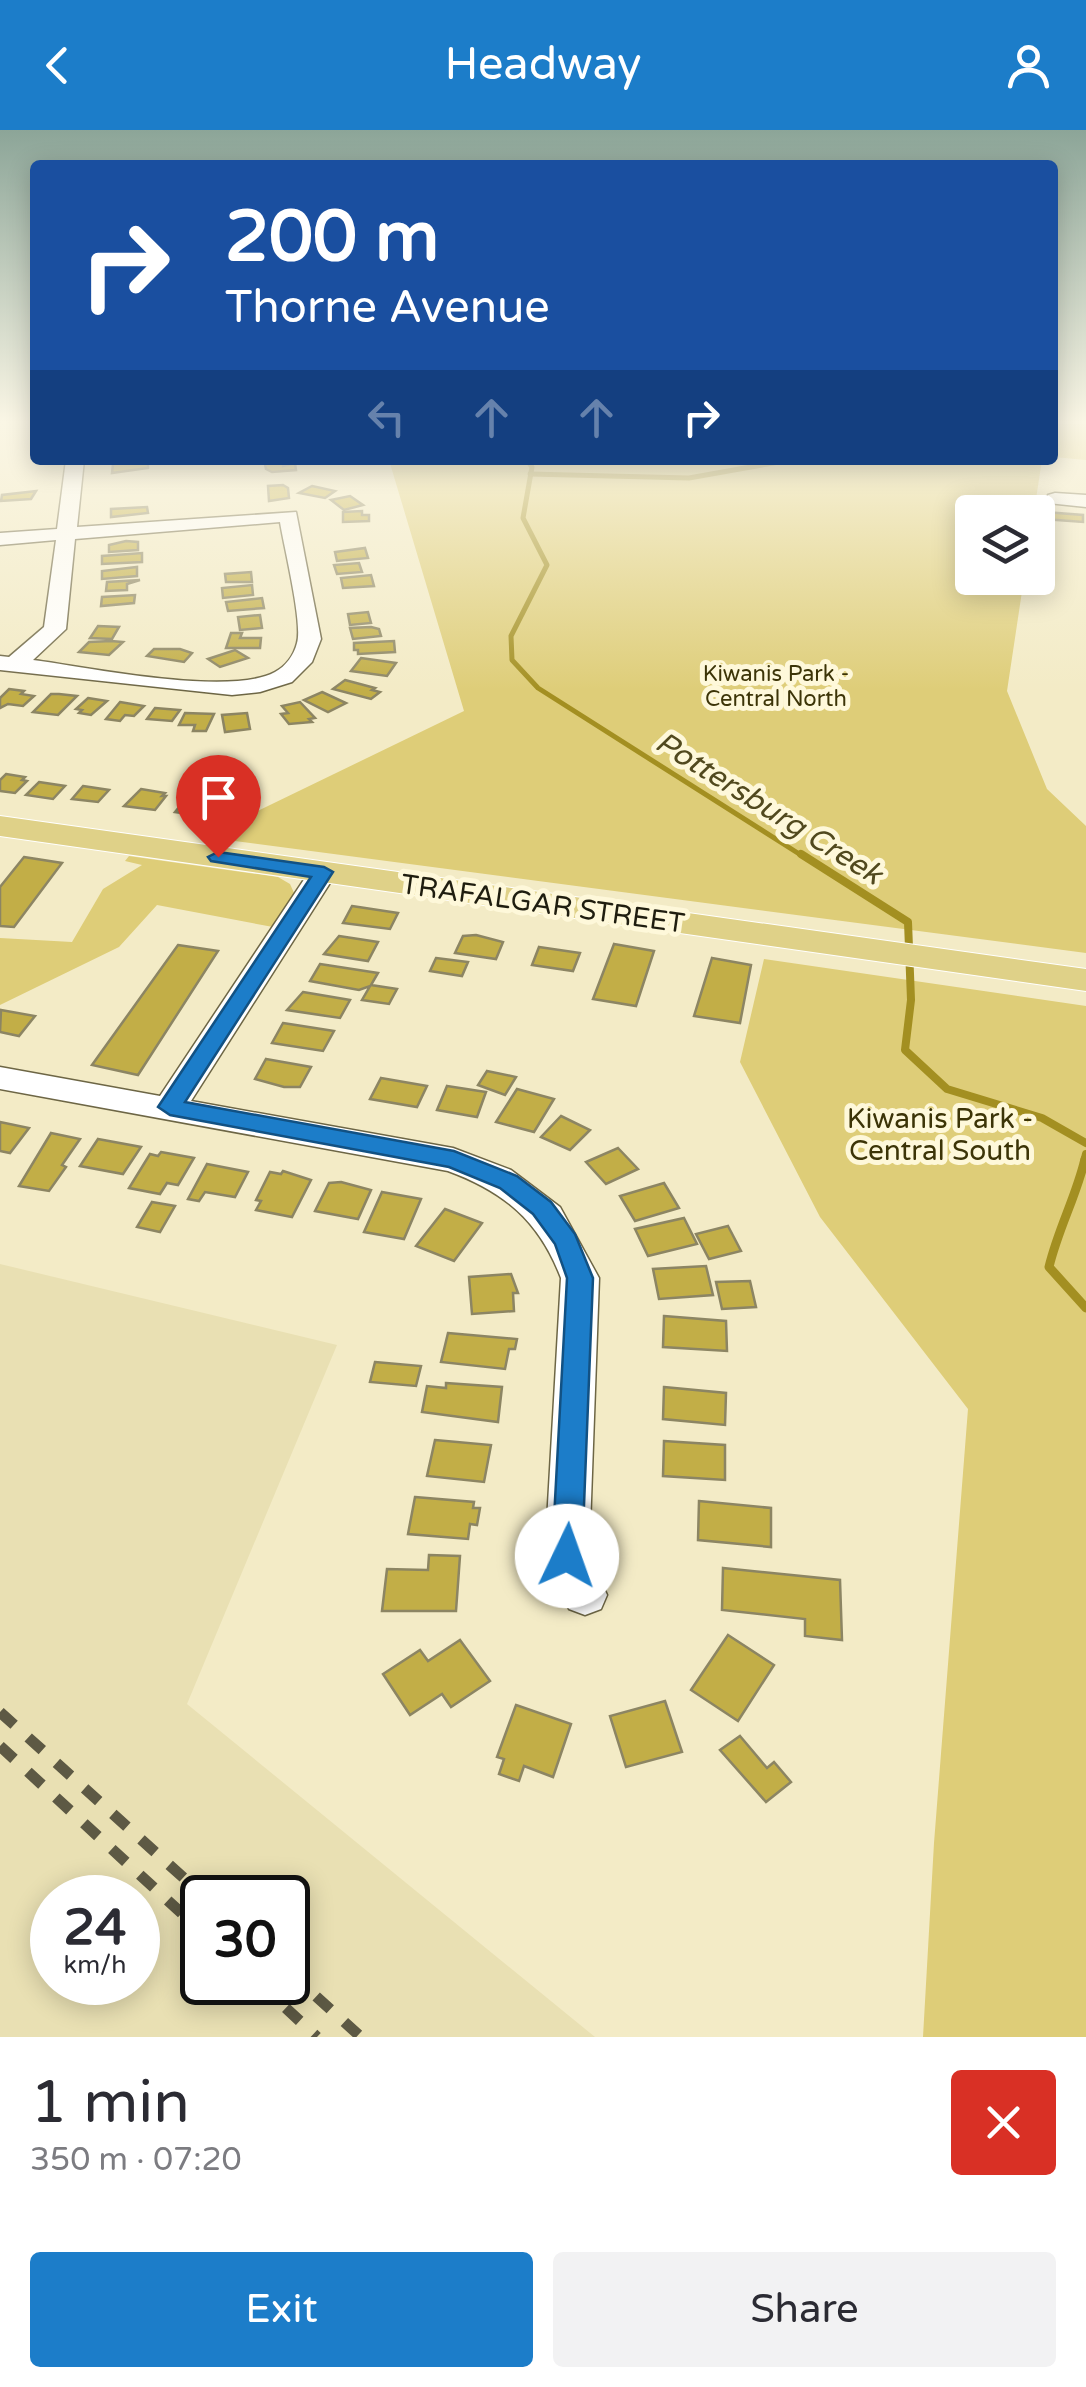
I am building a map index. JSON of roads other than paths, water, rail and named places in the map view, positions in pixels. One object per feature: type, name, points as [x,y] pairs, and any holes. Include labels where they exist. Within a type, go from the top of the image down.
[{"type":"main road","name":"TRAFALGAR STREET","points":[[0,826],[1086,980]]},
{"type":"street","points":[[7,664],[55,628],[69,513]]},
{"type":"street","points":[[0,539],[289,516],[310,639],[308,656],[290,674],[264,684],[221,690],[7,664]]},
{"type":"street","points":[[170,1107],[324,872]]},
{"type":"street","points":[[0,1078],[454,1160],[509,1182],[542,1208],[566,1240],[580,1278],[567,1556],[585,1595]]},
{"type":"waterway","name":"Pottersburg Creek","points":[[524,513],[547,565],[511,636],[512,660],[538,688],[804,857]]},
{"type":"waterway","name":"Pottersburg Creek","points":[[801,854],[908,922],[911,1000],[905,1050],[947,1089],[1042,1118],[1086,1143]]},
{"type":"waterway","name":"Pottersburg Creek","points":[[1084,1162],[1086,1154]]},
{"type":"waterway","name":"Pottersburg Creek","points":[[1085,1159],[1049,1267],[1086,1308]]},
{"type":"railway","points":[[0,1712],[181,1875]]},
{"type":"railway","points":[[0,1746],[180,1912]]},
{"type":"railway","points":[[310,1991],[361,2037]]},
{"type":"railway","points":[[283,2005],[317,2037]]},
{"type":"park label","name":"Kiwanis Park - Central North","points":[[776,686]]},
{"type":"park label","name":"Kiwanis Park - Central South","points":[[940,1134]]}]
